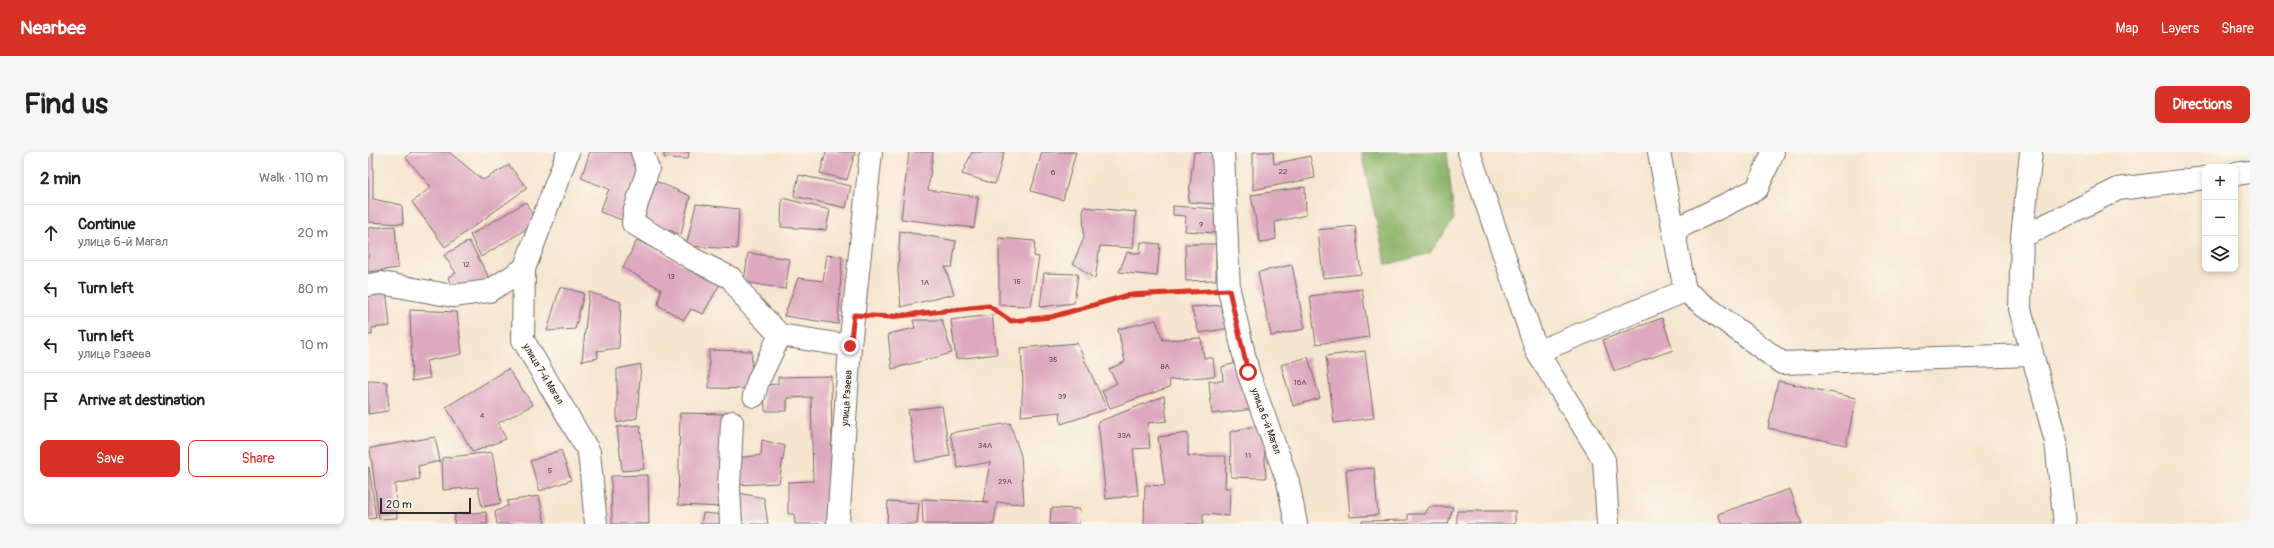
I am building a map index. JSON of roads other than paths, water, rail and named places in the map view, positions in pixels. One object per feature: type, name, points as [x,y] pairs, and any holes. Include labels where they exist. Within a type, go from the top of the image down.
[{"type":"street","name":"улица 7-й Магал","points":[[568,152],[524,269],[523,340],[589,452],[596,524]]},
{"type":"street","points":[[642,152],[648,169],[634,213],[633,224],[693,259],[731,278],[749,303],[780,335],[850,346]]},
{"type":"street","name":"улица Рзаева","points":[[838,524],[850,346],[871,152]]},
{"type":"street","name":"улица 6-й Магал","points":[[1223,152],[1229,290],[1248,372],[1288,482],[1296,524]]},
{"type":"street","points":[[1469,152],[1537,352],[1604,460],[1608,524]]},
{"type":"street","points":[[1659,152],[1685,291],[1782,363],[2032,355]]},
{"type":"street","points":[[1674,230],[1757,190],[1774,152]]},
{"type":"street","points":[[2031,152],[2022,237],[2020,309],[2056,442],[2065,524]]},
{"type":"street","points":[[2238,174],[2250,172]]},
{"type":"street","points":[[2022,237],[2118,189],[2202,178]]},
{"type":"street","points":[[368,285],[381,283],[453,296],[489,291],[524,269]]},
{"type":"street","points":[[1537,352],[1685,291]]},
{"type":"street","points":[[754,396],[758,381],[780,335]]},
{"type":"street","points":[[731,524],[729,488],[732,422]]}]
